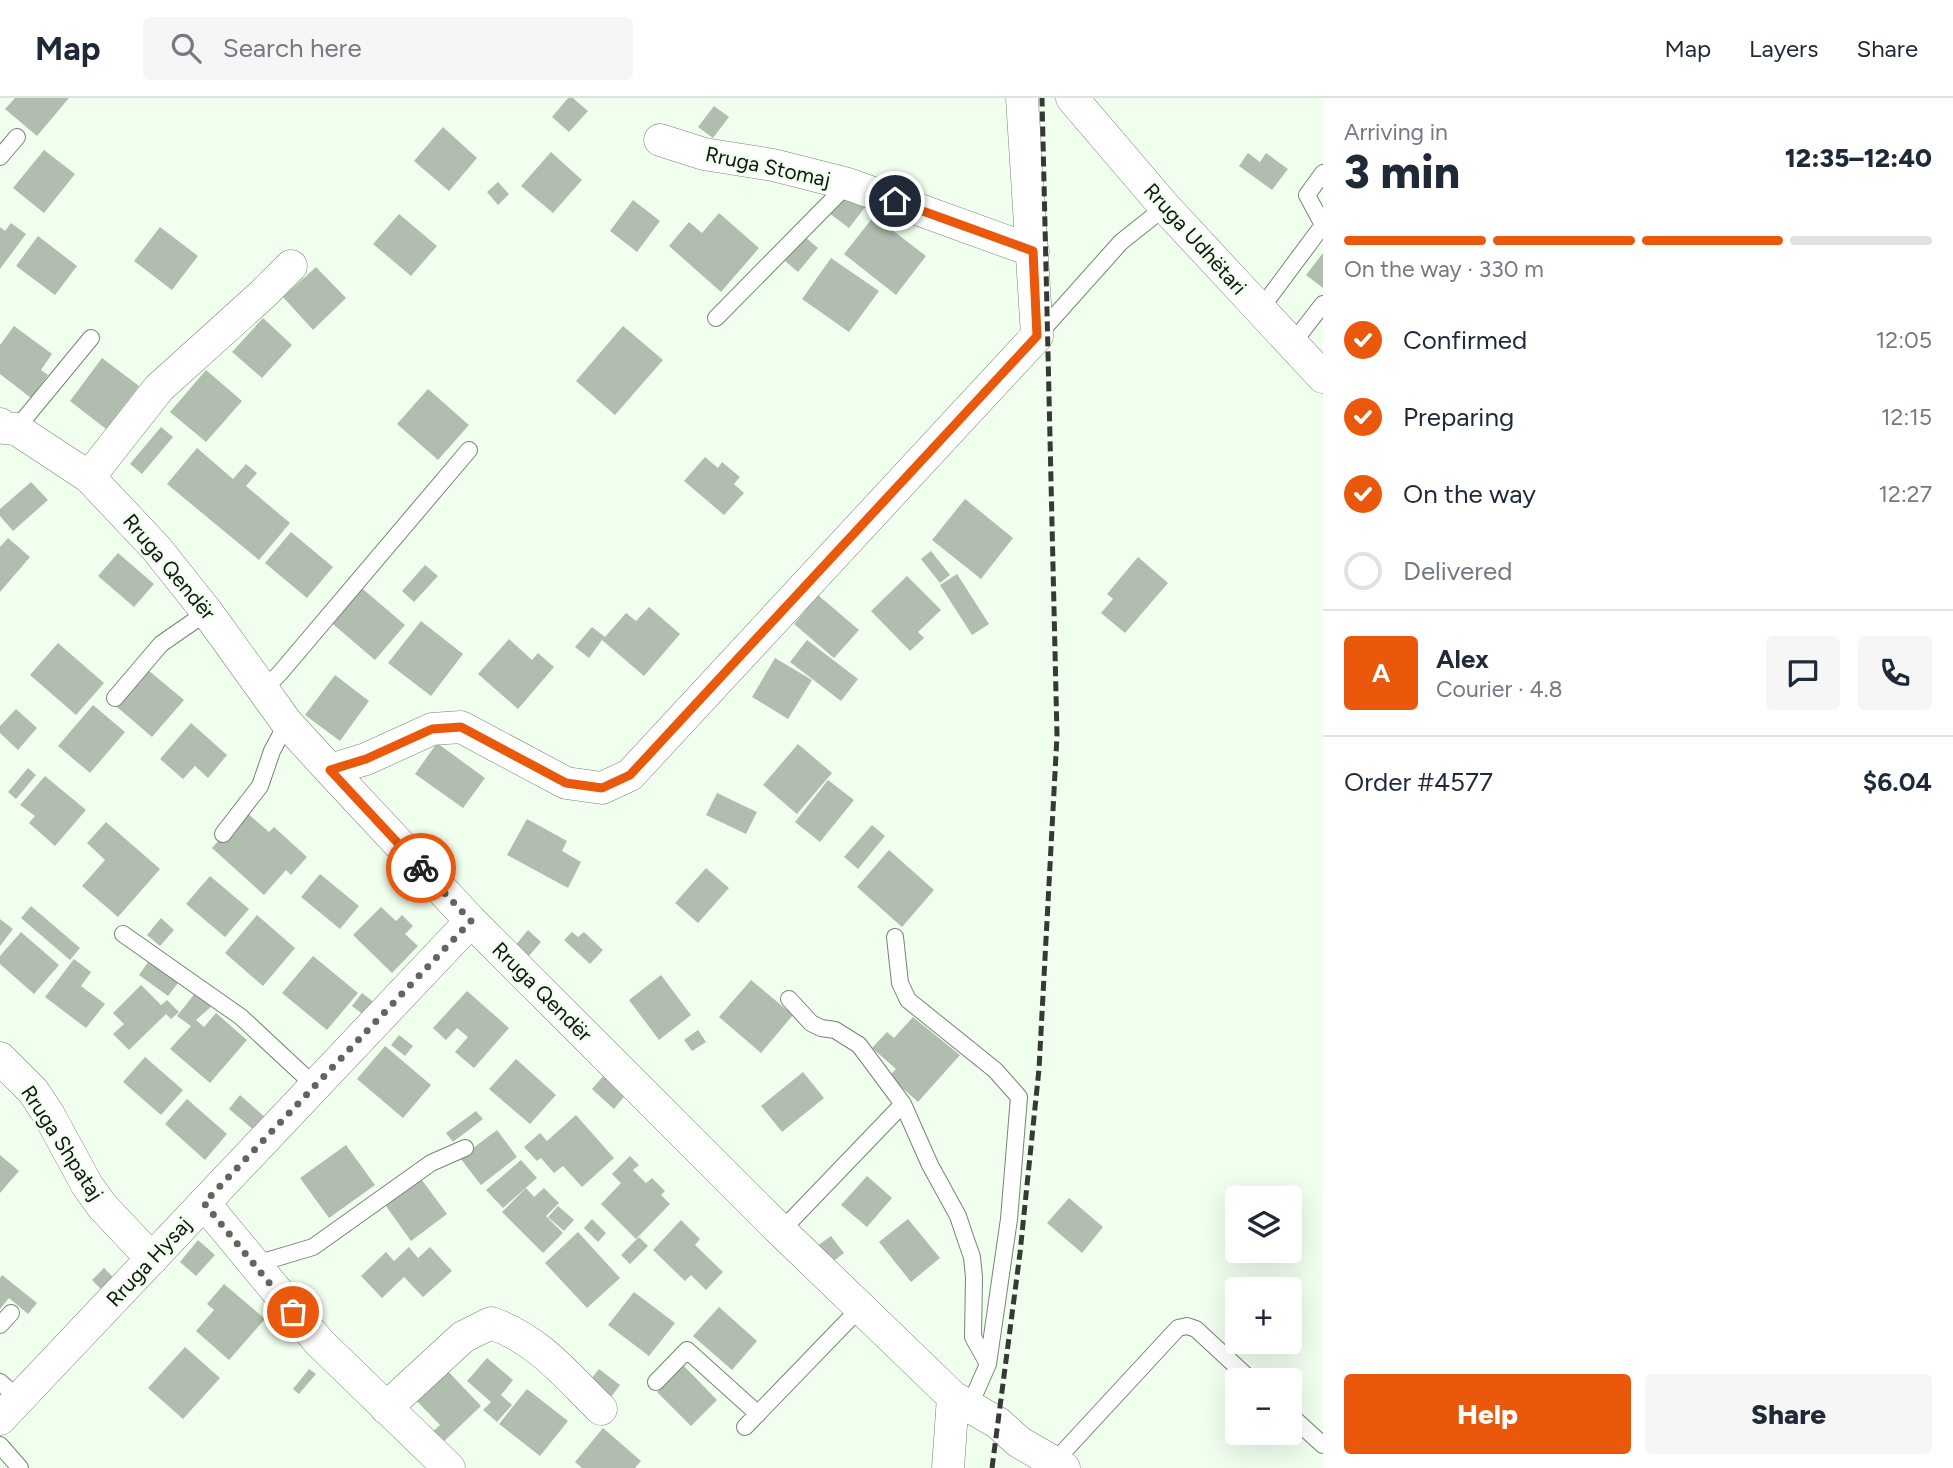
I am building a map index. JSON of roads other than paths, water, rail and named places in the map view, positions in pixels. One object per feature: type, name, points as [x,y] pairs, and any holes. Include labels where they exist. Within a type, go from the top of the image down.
[{"type":"street","points":[[330,770],[366,759],[432,729],[461,727],[566,783],[602,788],[630,775],[1037,336],[1022,98]]},
{"type":"street","name":"Rruga Udhëtari","points":[[1072,98],[1165,207],[1323,377]]},
{"type":"street","name":"Rruga Stomaj","points":[[660,140],[704,154],[773,165],[848,184],[1033,251]]},
{"type":"street","points":[[89,477],[159,388],[291,266]]},
{"type":"street","name":"Rruga Qendër","points":[[5,428],[89,477],[156,548],[207,612],[287,723],[330,770],[471,921],[780,1231],[962,1401],[998,1423],[1019,1442],[1059,1465]]},
{"type":"street","name":"Rruga Hysaj","points":[[6,1400],[152,1259],[471,921]]},
{"type":"street","name":"Rruga Shpataj","points":[[0,1058],[33,1091],[50,1115],[87,1185],[102,1206],[152,1259]]},
{"type":"street","points":[[204,1203],[311,1333],[449,1468]]},
{"type":"street","points":[[386,1408],[463,1337],[491,1323],[511,1330],[546,1354],[601,1409]]},
{"type":"street","points":[[948,1468],[962,1401]]},
{"type":"lane","points":[[0,157],[17,137]]},
{"type":"lane","points":[[1259,311],[1323,225],[1307,195],[1323,173]]},
{"type":"lane","points":[[716,318],[848,184]]},
{"type":"lane","points":[[1037,336],[1121,242],[1165,207]]},
{"type":"lane","points":[[1292,344],[1323,304]]},
{"type":"lane","points":[[5,428],[91,338]]},
{"type":"lane","points":[[263,690],[469,450]]},
{"type":"lane","points":[[115,698],[161,644],[207,612]]},
{"type":"lane","points":[[223,834],[260,786],[272,751],[287,723]]},
{"type":"lane","points":[[123,934],[241,1017],[315,1086]]},
{"type":"lane","points":[[895,937],[900,983],[908,1000],[995,1070],[1018,1097],[1009,1219],[988,1364],[962,1401]]},
{"type":"lane","points":[[789,999],[811,1023],[835,1030],[859,1045],[903,1104],[930,1165],[958,1216],[972,1257],[973,1337],[988,1364]]},
{"type":"lane","points":[[780,1231],[903,1104]]},
{"type":"lane","points":[[256,1264],[313,1247],[431,1163],[465,1148]]},
{"type":"lane","points":[[745,1427],[860,1308]]},
{"type":"lane","points":[[1059,1465],[1178,1328],[1186,1326],[1196,1329],[1238,1368]]},
{"type":"lane","points":[[656,1382],[687,1350],[758,1414]]},
{"type":"lane","points":[[1302,1426],[1323,1445]]},
{"type":"lane","points":[[0,1445],[20,1468]]},
{"type":"railway","points":[[992,1468],[1020,1253],[1039,1069],[1057,736],[1042,98]]}]
